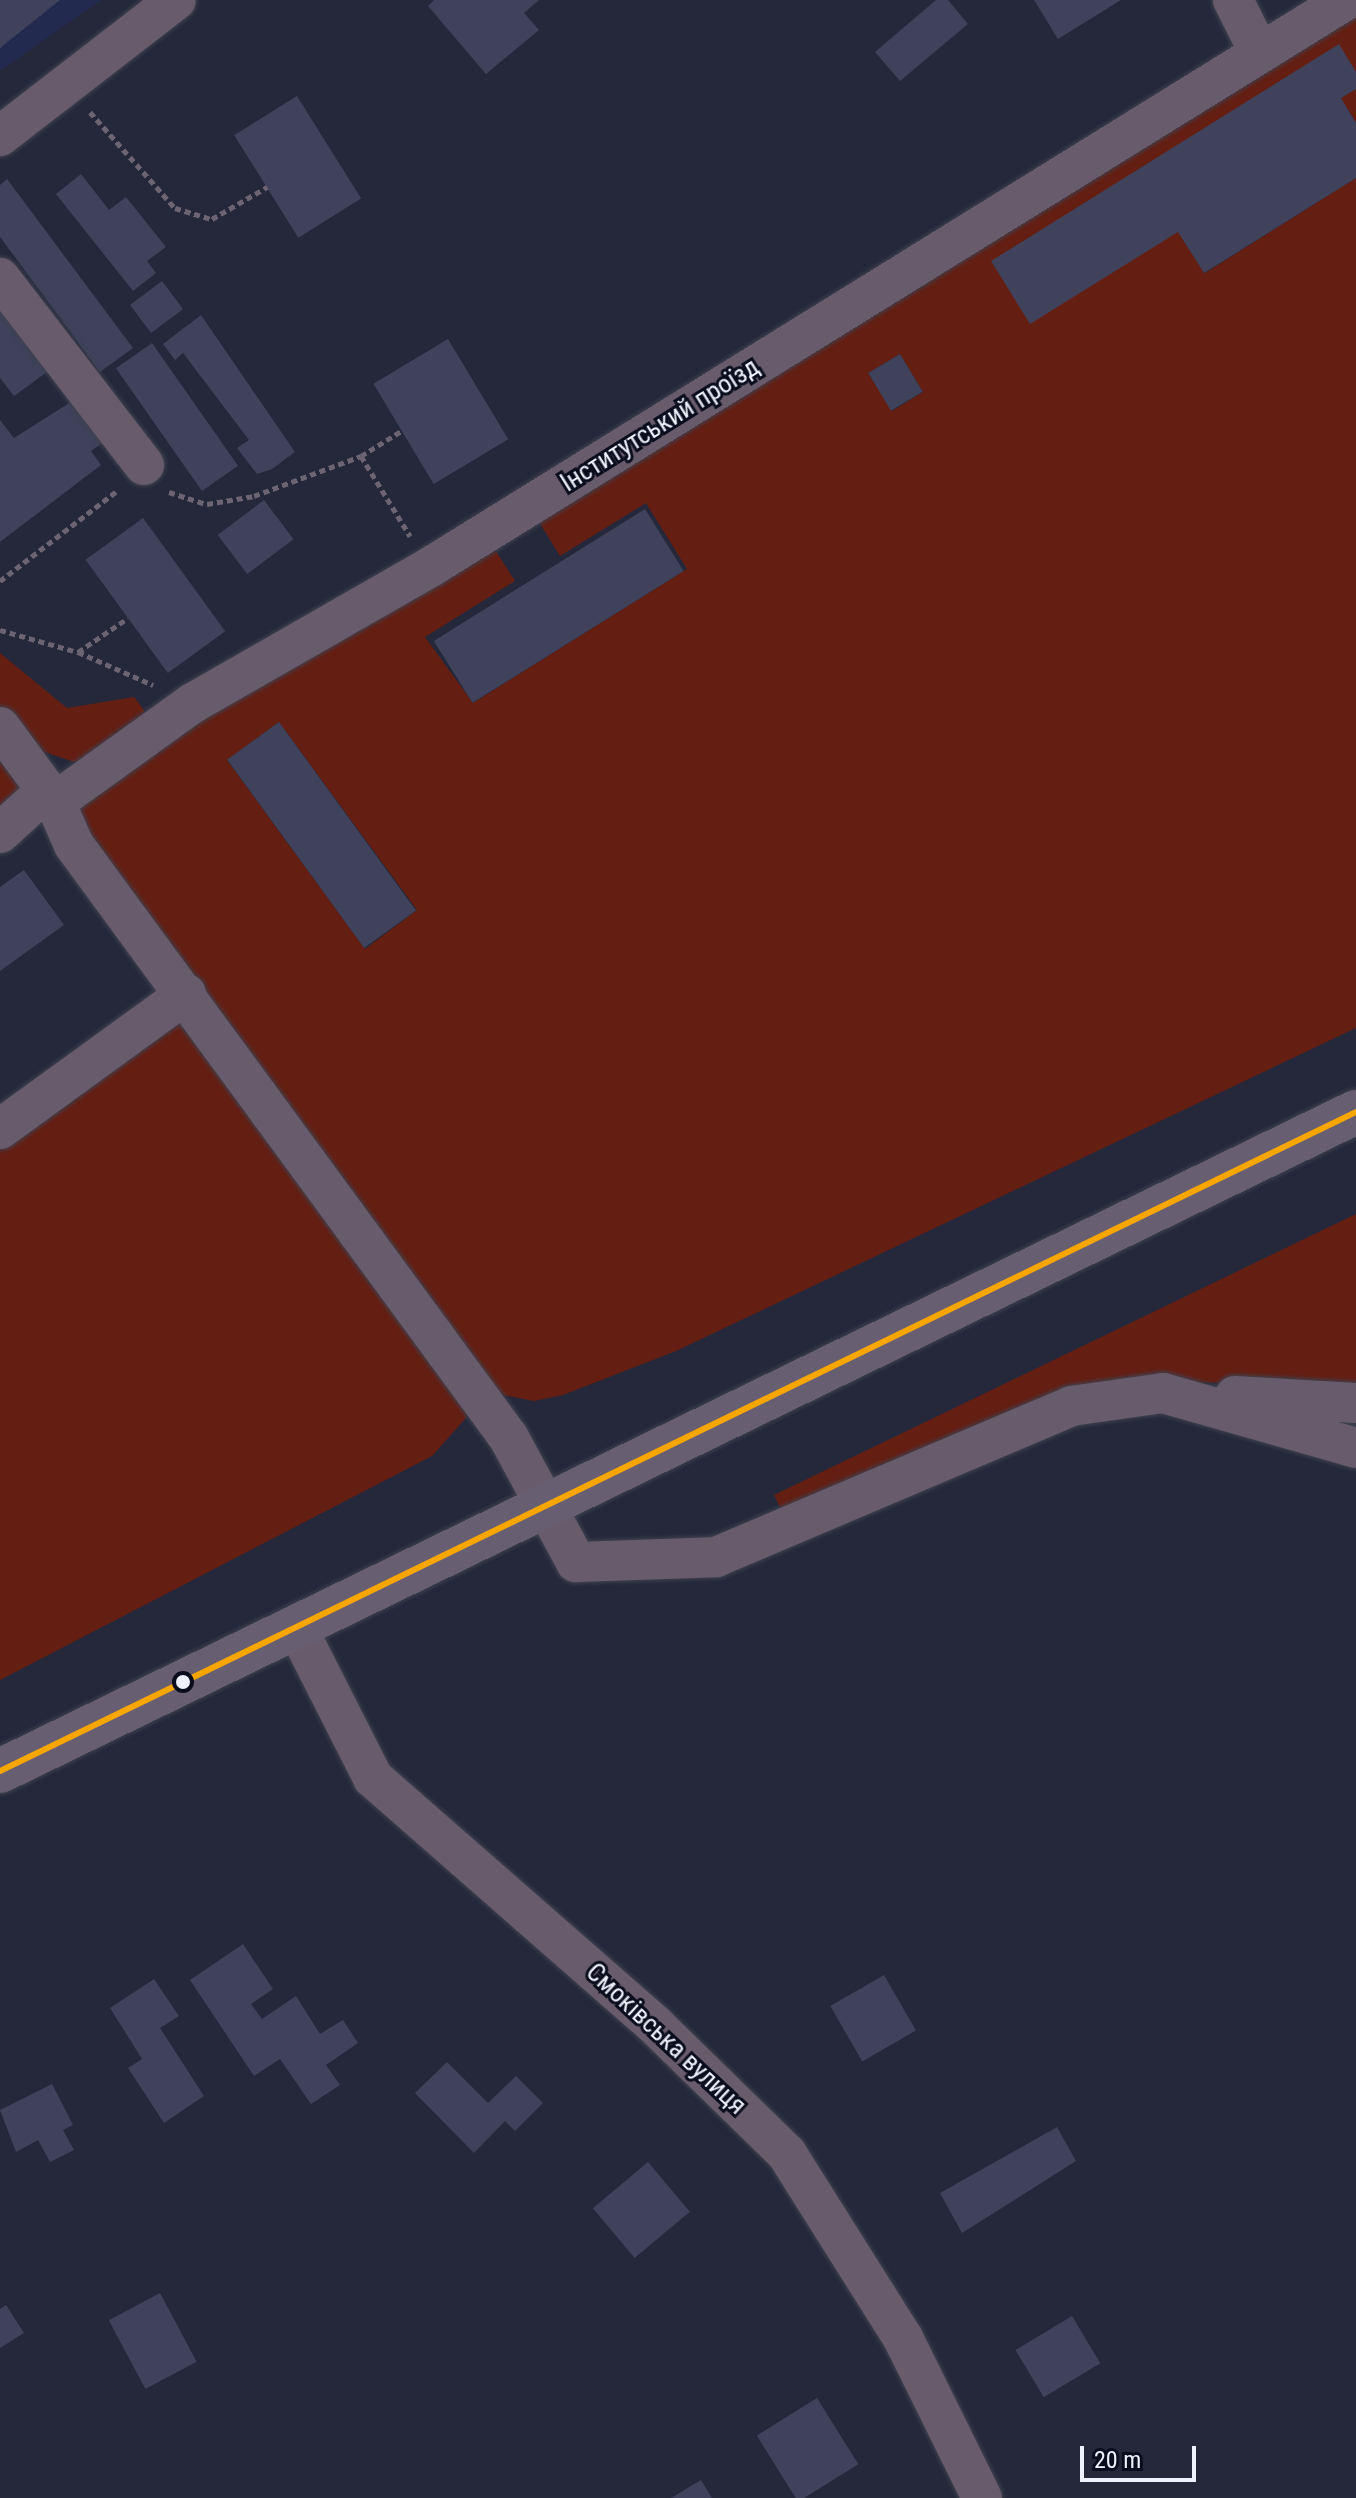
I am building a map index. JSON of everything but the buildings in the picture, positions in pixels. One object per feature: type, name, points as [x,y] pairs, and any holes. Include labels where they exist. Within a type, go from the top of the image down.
[{"type":"main road","points":[[0,1771],[1356,1112]]},
{"type":"street","points":[[0,136],[176,0]]},
{"type":"street","points":[[1233,0],[1259,52]]},
{"type":"street","name":"Інститутський проїзд","points":[[0,833],[193,703],[432,566],[1346,0]]},
{"type":"street","points":[[0,278],[144,465]]},
{"type":"street","points":[[0,727],[50,797],[74,845],[509,1438],[576,1562],[716,1557],[1071,1406],[1163,1393],[1356,1403]]},
{"type":"street","points":[[0,1129],[186,994]]},
{"type":"street","points":[[1163,1393],[1356,1423]]},
{"type":"street","points":[[1163,1393],[1356,1448]]},
{"type":"street","name":"Смоківська вулиця","points":[[296,1626],[373,1778],[656,2026],[787,2154],[903,2338],[976,2496]]},
{"type":"path","points":[[66,85],[175,208],[212,219],[267,187]]},
{"type":"path","points":[[0,581],[144,465],[163,489],[207,504],[254,496],[361,456],[403,430]]},
{"type":"path","points":[[361,456],[432,566]]},
{"type":"path","points":[[78,652],[128,618]]},
{"type":"path","points":[[0,630],[78,652],[193,703]]},
{"type":"shaded area","points":[[0,0],[101,0],[0,71]]},
{"type":"shaded area","points":[[1356,15],[1356,72],[1178,232],[1205,273],[1356,178],[1356,1028],[676,1351],[563,1395],[534,1401],[497,1394],[76,817],[85,796],[228,699],[492,545],[515,581],[425,637],[473,703],[687,569],[646,503],[560,556],[536,517]],"holes":[[[900,354],[923,392],[892,411],[868,373]],[[279,722],[417,910],[365,949],[227,760]]]},
{"type":"shaded area","points":[[1356,89],[1356,123],[1341,98]]},
{"type":"shaded area","points":[[0,653],[67,708],[134,697],[144,710],[142,723],[77,763],[36,749],[0,707]]},
{"type":"shaded area","points":[[0,748],[23,793],[0,810]]},
{"type":"shaded area","points":[[190,1021],[467,1403],[466,1418],[432,1456],[0,1680],[0,1143],[164,1025]]},
{"type":"shaded area","points":[[1356,1214],[1356,1386],[1137,1381],[782,1512],[774,1495]]},
{"type":"transit line","points":[[0,1771],[1356,1112]]}]
